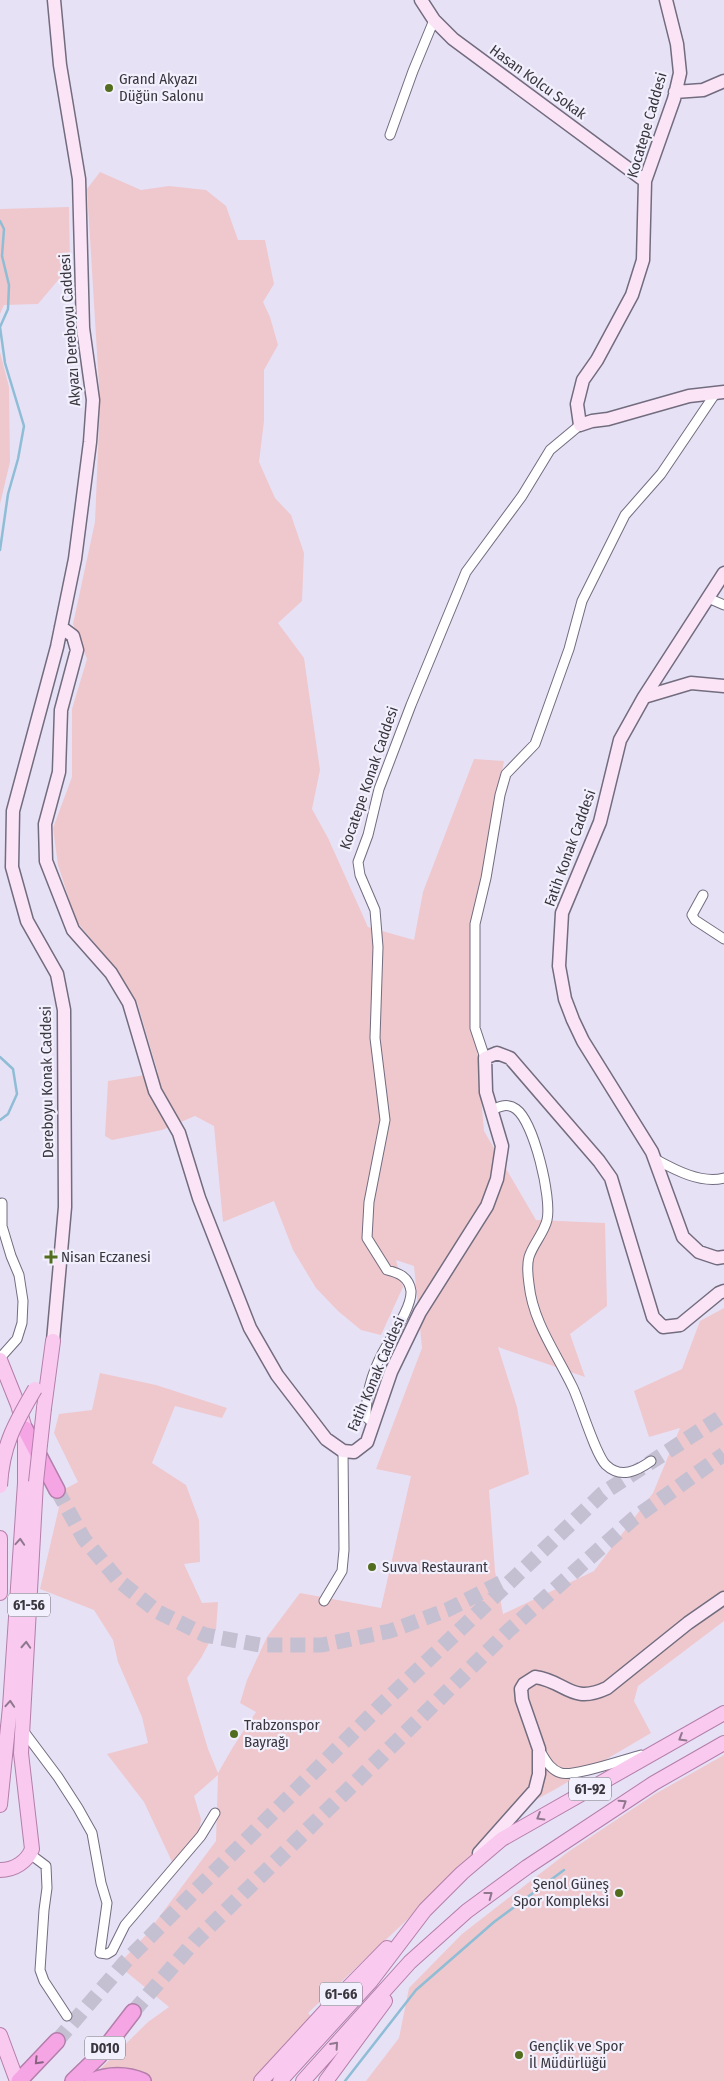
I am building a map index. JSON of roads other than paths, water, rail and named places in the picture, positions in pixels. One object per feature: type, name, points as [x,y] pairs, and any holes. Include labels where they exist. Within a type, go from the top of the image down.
[{"type":"highway","points":[[26,1429],[57,1490]]},
{"type":"highway","name":"D010","points":[[73,2081],[99,2056],[133,2012]]},
{"type":"highway","points":[[18,2081],[57,2041]]},
{"type":"highway","points":[[92,2081],[111,2075],[137,2078],[143,2081]]},
{"type":"main road","name":"Akyazı Dereboyu Caddesi","points":[[54,0],[60,65],[79,178],[83,328],[93,400],[90,442],[75,559],[61,627]]},
{"type":"main road","name":"Hasan Kolcu Sokak","points":[[421,0],[434,20],[453,39],[645,181]]},
{"type":"main road","name":"Kocatepe Caddesi","points":[[580,425],[577,404],[583,380],[597,360],[632,295],[643,260],[645,181],[676,92],[680,73],[678,54],[666,0]]},
{"type":"main road","points":[[676,92],[703,90],[724,81]]},
{"type":"main road","name":"Kocatepe Konak Caddesi","points":[[580,425],[689,396],[720,393]]},
{"type":"main road","name":"Fatih Konak Caddesi","points":[[724,573],[644,697],[620,740],[600,822],[562,913],[559,966],[565,998],[577,1027],[655,1159],[683,1237],[699,1252],[717,1258],[724,1256]]},
{"type":"main road","name":"Dereboyu Konak Caddesi","points":[[53,1342],[65,1207],[64,1010],[57,974],[27,921],[12,867],[14,811],[61,627]]},
{"type":"main road","name":"Fatih Konak Caddesi","points":[[61,627],[74,636],[77,650],[61,710],[59,772],[45,824],[46,861],[73,930],[112,973],[129,1003],[155,1091],[179,1133],[200,1198],[250,1328],[277,1375],[326,1439],[343,1451],[354,1452],[367,1442],[391,1372],[420,1312],[487,1206],[497,1179],[502,1146],[486,1092],[485,1058]]},
{"type":"main road","points":[[644,697],[691,683],[724,686]]},
{"type":"main road","points":[[485,1058],[497,1053],[510,1058],[599,1161],[610,1178],[653,1317],[663,1327],[680,1325],[718,1293],[724,1291]]},
{"type":"main road","name":"61-56","points":[[0,1486],[3,1455],[9,1437],[35,1389],[53,1342]]},
{"type":"main road","name":"61-56","points":[[30,1854],[32,1849],[30,1825],[20,1753],[36,1482],[53,1342]]},
{"type":"main road","points":[[0,1359],[26,1429],[25,1483],[10,1707],[0,1805]]},
{"type":"main road","name":"61-56","points":[[0,1538],[0,1593]]},
{"type":"main road","points":[[462,1873],[536,1790],[539,1774],[538,1748],[522,1700],[522,1689],[530,1679],[535,1677],[546,1678],[574,1693],[587,1695],[596,1693],[607,1688],[688,1623],[724,1598]]},
{"type":"main road","name":"61-92","points":[[280,2081],[371,1981],[425,1910],[462,1873],[502,1840],[724,1713]]},
{"type":"main road","name":"61-92","points":[[303,2081],[410,1962],[467,1911],[527,1867],[654,1783],[724,1743]]},
{"type":"main road","points":[[0,1870],[7,1870],[26,1861],[30,1854]]},
{"type":"main road","name":"61-66","points":[[262,2081],[330,2005],[425,1910]]},
{"type":"main road","name":"61-92","points":[[326,2081],[389,1995],[467,1911]]},
{"type":"main road","points":[[0,2035],[18,2081]]},
{"type":"street","points":[[390,135],[434,20]]},
{"type":"street","points":[[485,1058],[475,1028],[475,924],[486,878],[500,795],[506,774],[536,744],[569,649],[582,601],[625,515],[661,474],[720,393]]},
{"type":"street","name":"Kocatepe Konak Caddesi","points":[[373,1423],[366,1417],[370,1383],[381,1356],[407,1307],[411,1292],[407,1279],[398,1273],[387,1270],[368,1238],[369,1202],[385,1120],[375,1038],[378,947],[375,910],[360,875],[358,862],[368,835],[385,772],[466,572],[522,496],[550,450],[580,425]]},
{"type":"street","points":[[708,598],[724,605]]},
{"type":"street","points":[[703,894],[692,915],[695,920],[724,939]]},
{"type":"street","points":[[492,1110],[502,1105],[515,1108],[524,1117],[532,1132],[547,1193],[547,1219],[529,1258],[529,1284],[537,1317],[548,1344],[573,1388],[597,1448],[606,1464],[626,1473],[638,1470],[651,1461]]},
{"type":"street","points":[[655,1159],[676,1171],[694,1176],[713,1181],[724,1178]]},
{"type":"street","points":[[0,1359],[17,1339],[22,1322],[23,1301],[19,1275],[2,1226],[2,1203]]},
{"type":"street","points":[[324,1601],[342,1571],[344,1550],[343,1451]]},
{"type":"street","points":[[22,1729],[58,1777],[92,1833],[101,1883],[107,1903],[100,1952],[106,1954],[112,1951],[125,1925],[201,1836],[215,1813]]},
{"type":"street","points":[[538,1748],[549,1766],[560,1774],[573,1774],[663,1749]]},
{"type":"street","points":[[30,1854],[46,1866],[48,1888],[44,1910],[40,1970],[44,1981],[67,2016]]},
{"type":"waterway","points":[[0,221],[4,229],[2,256],[9,285],[8,309],[0,327],[5,363],[24,426],[18,459],[8,494],[0,550]]},
{"type":"waterway","points":[[0,1057],[13,1069],[17,1094],[8,1114],[0,1120]]},
{"type":"waterway","points":[[345,2081],[416,1990],[494,1922],[564,1870]]},
{"type":"tunnel","points":[[57,2041],[125,1962],[189,1897],[379,1707],[603,1493],[724,1415]]},
{"type":"tunnel","points":[[133,2012],[194,1942],[508,1631],[633,1519],[724,1454]]},
{"type":"tunnel","points":[[57,1490],[84,1539],[119,1581],[158,1612],[205,1635],[260,1645],[322,1645],[390,1631],[447,1610],[504,1581]]},
{"type":"place","name":"Grand Akyazı Düğün Salonu","points":[[109,88]]},
{"type":"place","name":"Nisan Eczanesi","points":[[51,1257]]},
{"type":"place","name":"Suvva Restaurant","points":[[372,1567]]},
{"type":"place","name":"Trabzonspor Bayrağı","points":[[234,1734]]},
{"type":"place","name":"Şenol Güneş Spor Kompleksi","points":[[619,1893]]},
{"type":"place","name":"Gençlik ve Spor İl Müdürlüğü","points":[[519,2055]]}]
